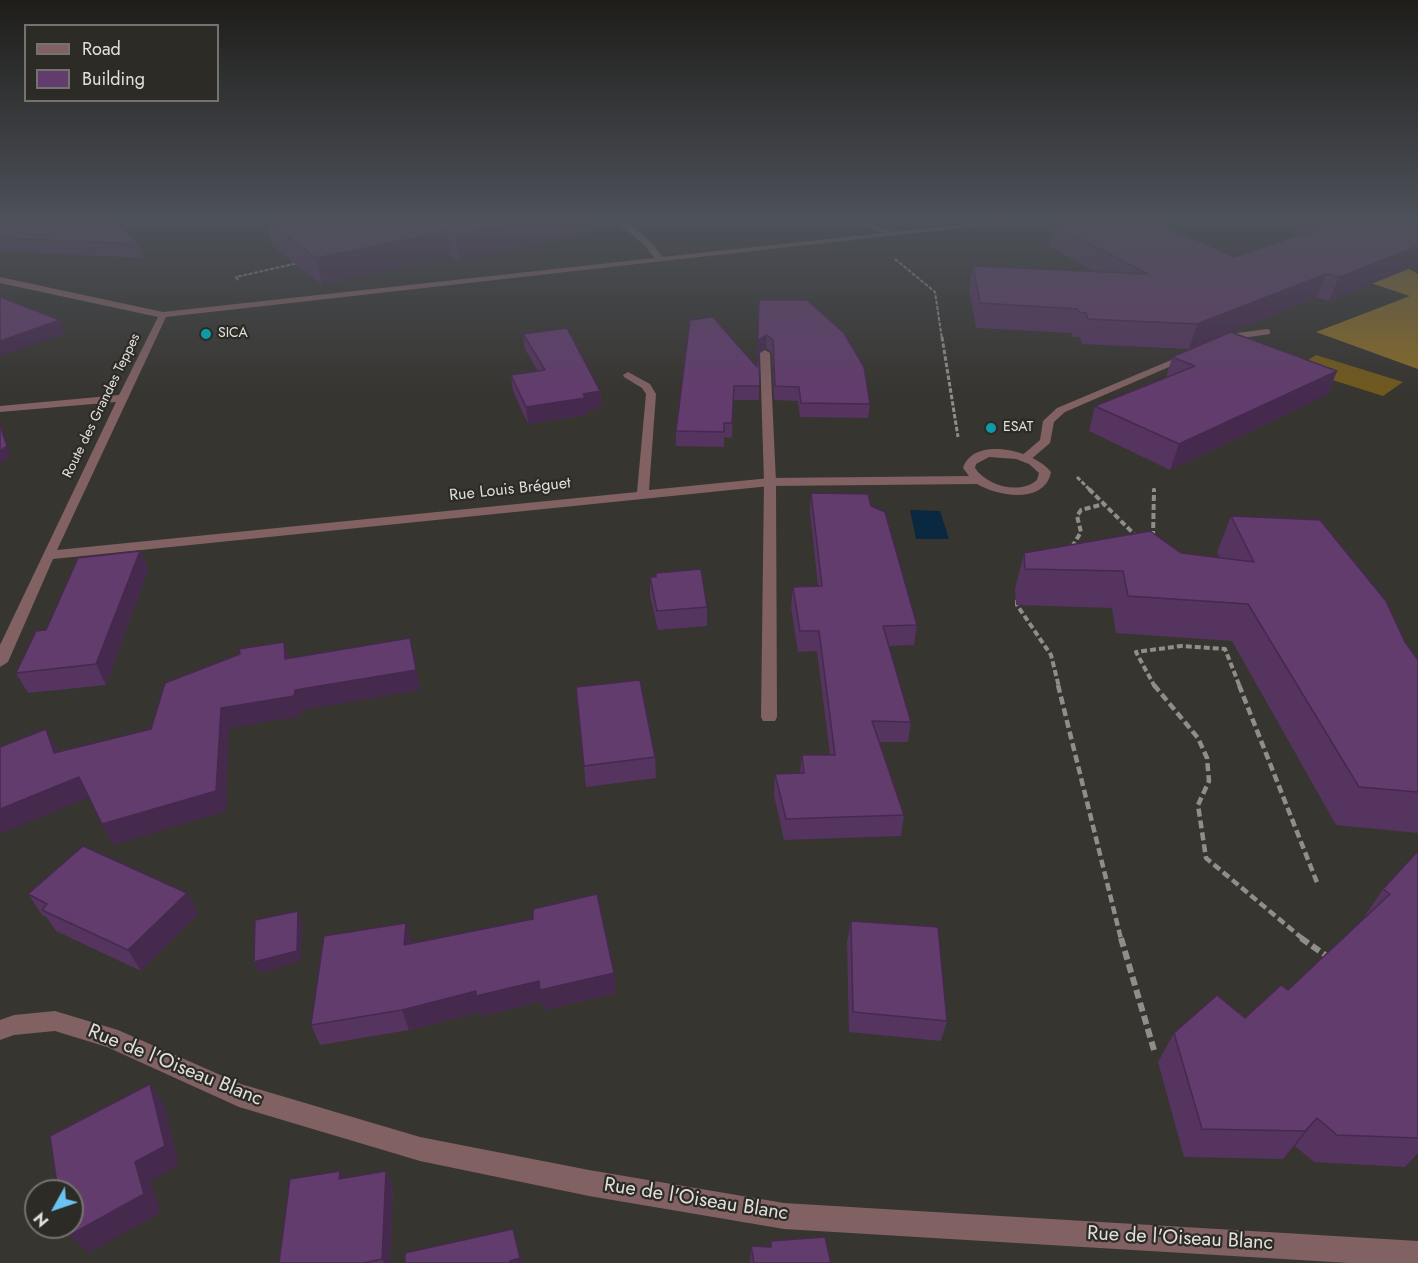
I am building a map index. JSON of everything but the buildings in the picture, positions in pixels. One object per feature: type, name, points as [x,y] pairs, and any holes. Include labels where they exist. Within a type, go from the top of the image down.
[{"type":"street","points":[[163,315],[490,279]]},
{"type":"street","name":"Route des Grandes Teppes","points":[[0,280],[163,315],[48,555],[0,662]]},
{"type":"street","points":[[1214,345],[1240,335],[1267,332]]},
{"type":"street","points":[[765,353],[770,482],[769,717]]},
{"type":"street","points":[[977,480],[969,468],[977,457],[997,453],[1025,458],[1046,441],[1049,421],[1061,410],[1193,354]]},
{"type":"street","points":[[628,375],[646,386],[651,394],[643,493]]},
{"type":"street","points":[[0,410],[122,398]]},
{"type":"street","name":"Rue Louis Bréguet","points":[[48,555],[643,493],[770,482],[977,480],[987,486],[1013,491],[1036,488],[1042,484],[1045,472],[1033,461],[1025,458]]},
{"type":"street","name":"Rue de l'Oiseau Blanc","points":[[0,1030],[14,1025],[55,1021],[110,1037],[240,1095],[420,1149],[589,1183],[784,1216],[1418,1254]]},
{"type":"path","points":[[238,279],[243,285]]},
{"type":"path","points":[[919,279],[935,292],[958,436],[954,445]]},
{"type":"path","points":[[1077,477],[1140,540]]},
{"type":"path","points":[[1153,542],[1154,488]]},
{"type":"path","points":[[1068,551],[1081,532],[1077,516],[1081,510],[1104,504]]},
{"type":"path","points":[[1020,591],[1017,605],[1051,655],[1108,894],[1154,1050]]},
{"type":"path","points":[[1318,885],[1225,650],[1181,646],[1136,652],[1158,693],[1198,738],[1207,758],[1209,781],[1198,805],[1206,858],[1283,925],[1329,958]]},
{"type":"shaded area","points":[[1358,279],[1418,279],[1418,369],[1316,332],[1410,296]]},
{"type":"shaded area","points":[[1316,355],[1403,382],[1383,396],[1295,368]]},
{"type":"water","points":[[910,510],[940,511],[949,539],[916,539]]},
{"type":"place","name":"SICA","points":[[206,334]]},
{"type":"place","name":"ESAT","points":[[991,428]]}]
